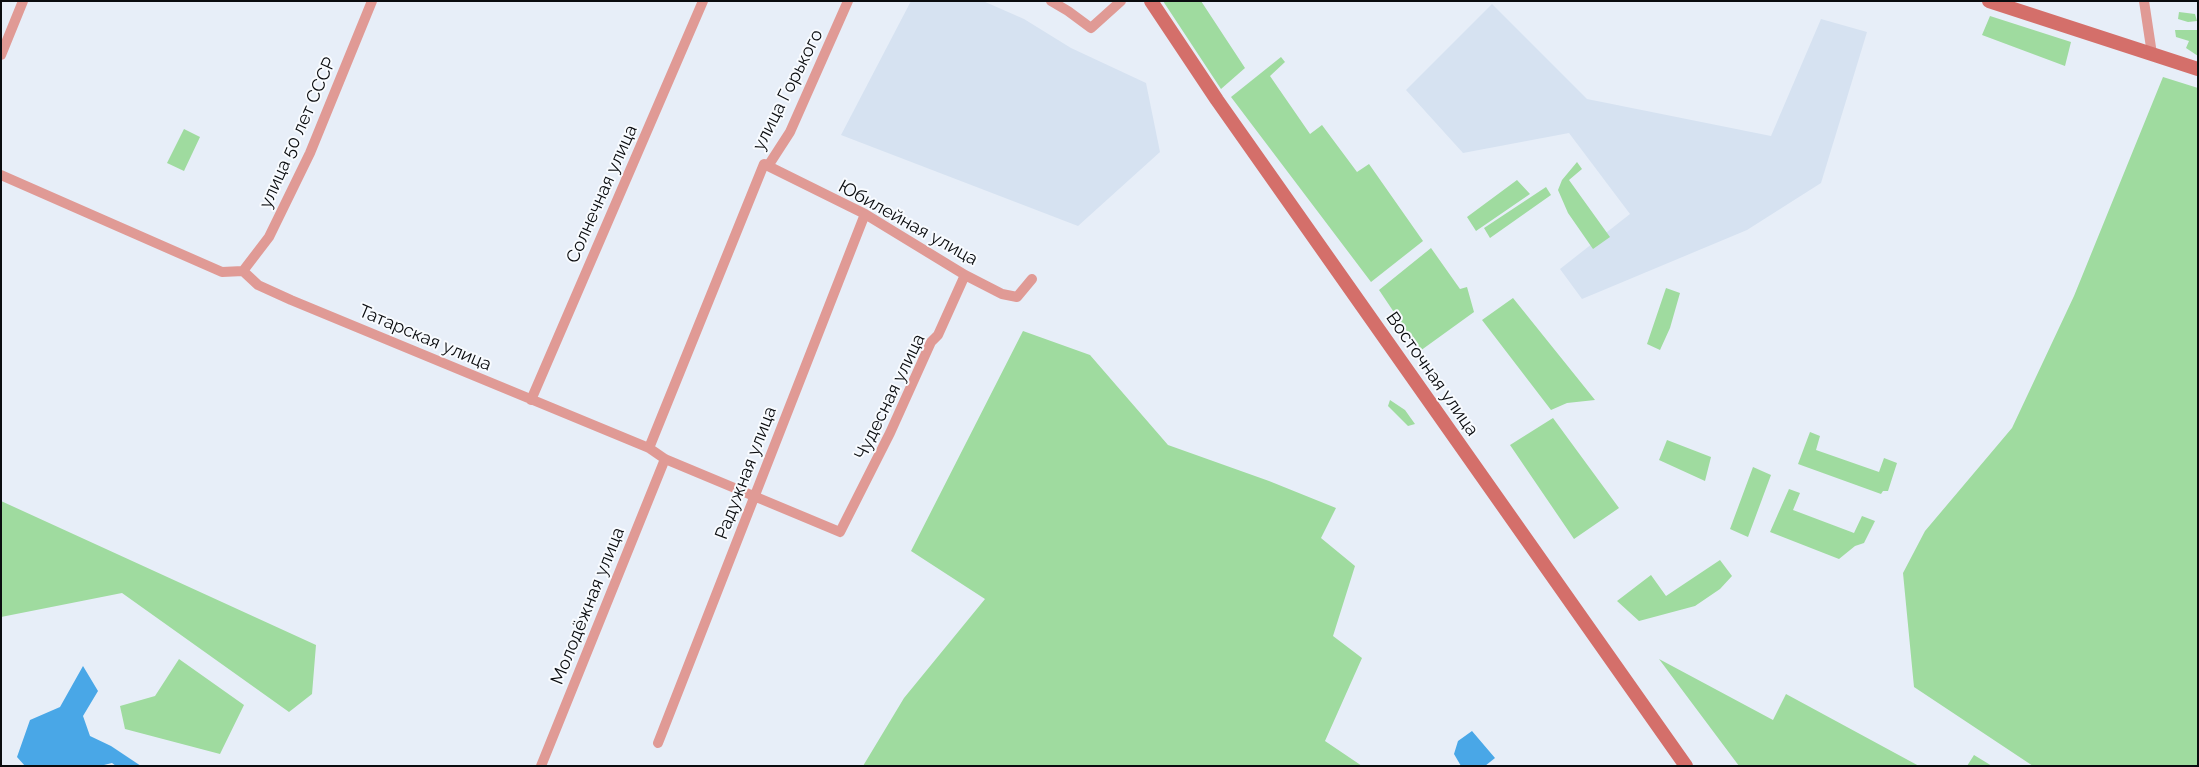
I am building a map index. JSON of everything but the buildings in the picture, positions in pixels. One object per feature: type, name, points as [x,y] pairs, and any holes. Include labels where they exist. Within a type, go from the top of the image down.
[{"type":"main road","name":"Восточная улица","points":[[1151,1],[1217,100],[1686,766]]},
{"type":"main road","points":[[1989,1],[2198,69]]},
{"type":"street","points":[[1,54],[23,1]]},
{"type":"street","name":"улица 50 лет СССР","points":[[243,271],[269,237],[306,162],[372,1]]},
{"type":"street","name":"Солнечная улица","points":[[531,400],[704,1]]},
{"type":"street","name":"улица Горького","points":[[766,165],[790,132],[848,1]]},
{"type":"street","points":[[1051,1],[1091,28],[1121,1]]},
{"type":"street","points":[[2144,1],[2152,54]]},
{"type":"street","points":[[649,448],[766,165]]},
{"type":"street","name":"Юбилейная улица","points":[[766,165],[865,214],[964,275],[1002,294],[1017,298],[1032,279]]},
{"type":"street","points":[[1,175],[222,272],[243,271]]},
{"type":"street","name":"Радужная улица","points":[[658,742],[865,214]]},
{"type":"street","name":"Татарская улица","points":[[243,271],[258,285],[292,300],[649,448],[665,459],[754,498],[840,532]]},
{"type":"street","name":"Чудесная улица","points":[[840,532],[890,433],[931,342],[938,335],[964,275]]},
{"type":"street","name":"Молодёжная улица","points":[[541,766],[665,459]]},
{"type":"shaded area","points":[[911,1],[983,1],[1024,19],[1071,48],[1146,83],[1160,152],[1078,226],[841,135]]},
{"type":"shaded area","points":[[1492,4],[1587,99],[1771,136],[1821,19],[1867,32],[1821,183],[1747,230],[1582,299],[1560,269],[1630,214],[1569,133],[1463,153],[1406,90]]},
{"type":"green space","points":[[1163,1],[1201,1],[1245,68],[1221,89]]},
{"type":"green space","points":[[2179,12],[2195,14],[2197,21],[2188,22],[2178,19]]},
{"type":"green space","points":[[1990,16],[2071,42],[2065,66],[1982,35]]},
{"type":"green space","points":[[2175,30],[2198,30],[2198,56],[2186,48],[2189,41],[2176,37]]},
{"type":"green space","points":[[1281,57],[1285,62],[1270,76],[1310,134],[1322,125],[1357,172],[1369,164],[1423,241],[1371,282],[1231,97]]},
{"type":"green space","points":[[2163,77],[2198,88],[2198,766],[2033,766],[1914,687],[1903,573],[1925,531],[2012,428],[2074,296]]},
{"type":"green space","points":[[184,129],[200,137],[184,171],[167,163]]},
{"type":"green space","points":[[1577,162],[1582,169],[1569,180],[1610,237],[1593,249],[1568,213],[1558,190],[1562,180]]},
{"type":"green space","points":[[1517,180],[1530,194],[1476,231],[1467,217]]},
{"type":"green space","points":[[1546,187],[1551,195],[1490,238],[1484,228]]},
{"type":"green space","points":[[1431,248],[1460,289],[1467,287],[1474,312],[1420,351],[1379,290]]},
{"type":"green space","points":[[1666,288],[1680,293],[1670,328],[1660,350],[1647,344]]},
{"type":"green space","points":[[1513,298],[1595,400],[1567,403],[1551,410],[1482,320]]},
{"type":"green space","points":[[1023,331],[1090,355],[1168,445],[1269,481],[1336,508],[1321,538],[1355,566],[1333,636],[1362,658],[1325,741],[1362,766],[863,766],[904,698],[985,599],[911,551]]},
{"type":"green space","points":[[1390,400],[1405,410],[1415,424],[1408,426],[1388,406]]},
{"type":"green space","points":[[1553,418],[1619,508],[1574,539],[1510,445]]},
{"type":"green space","points":[[1810,432],[1820,436],[1816,450],[1879,472],[1884,458],[1897,463],[1888,491],[1883,491],[1881,494],[1798,464]]},
{"type":"green space","points":[[1667,440],[1711,457],[1705,481],[1659,460]]},
{"type":"green space","points":[[1753,467],[1771,475],[1748,537],[1730,529]]},
{"type":"green space","points":[[1789,489],[1800,493],[1793,510],[1854,533],[1862,516],[1875,521],[1864,543],[1855,546],[1839,559],[1770,532]]},
{"type":"green space","points":[[1,501],[316,645],[312,694],[289,712],[122,593],[1,617]]},
{"type":"green space","points":[[1720,560],[1732,576],[1720,589],[1695,606],[1639,621],[1617,601],[1651,575],[1666,596]]},
{"type":"green space","points":[[179,659],[244,705],[220,754],[125,729],[120,706],[155,696]]},
{"type":"green space","points":[[1659,659],[1773,720],[1786,694],[1919,766],[1739,766]]},
{"type":"green space","points":[[1974,755],[1992,766],[1967,766]]},
{"type":"water","points":[[83,666],[98,691],[83,716],[90,736],[111,746],[141,766],[116,766],[112,763],[100,766],[25,766],[17,757],[30,720],[60,707]]},
{"type":"water","points":[[1472,731],[1495,758],[1485,766],[1461,766],[1454,754],[1458,741]]}]
